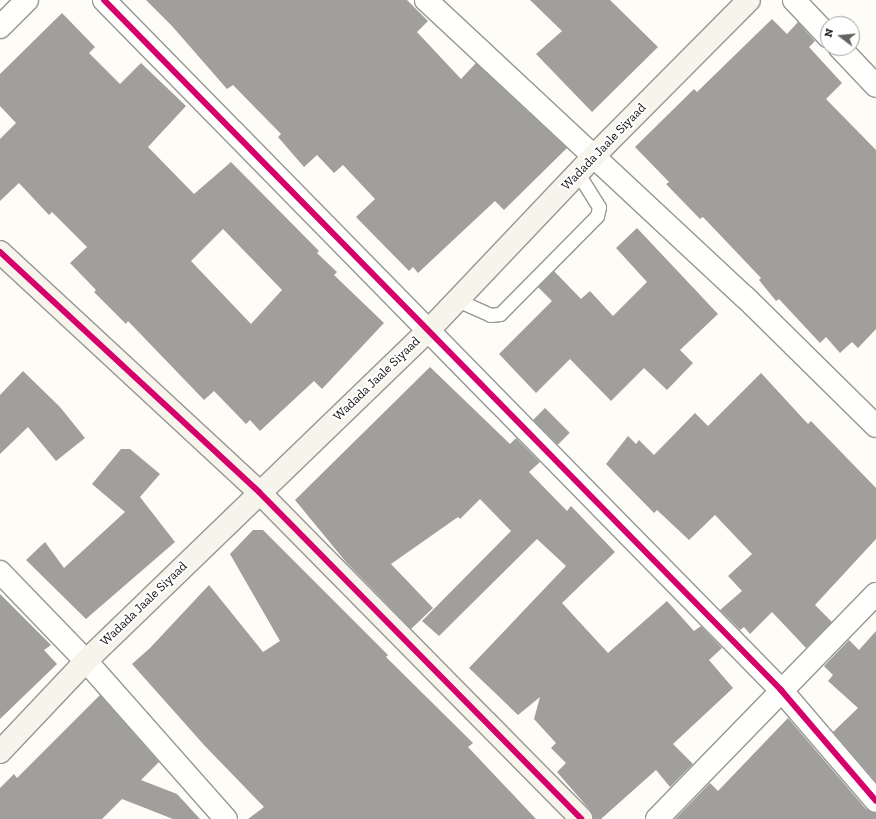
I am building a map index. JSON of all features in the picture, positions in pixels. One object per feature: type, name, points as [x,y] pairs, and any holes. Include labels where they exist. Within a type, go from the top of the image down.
[{"type":"main road","name":"Wadada Jaale Siyaad","points":[[0,752],[86,661],[259,492],[428,331],[593,157],[749,0]]},
{"type":"main road","points":[[0,252],[259,492],[581,819]]},
{"type":"street","points":[[0,27],[27,0]]},
{"type":"street","points":[[104,0],[781,690],[876,801]]},
{"type":"street","points":[[426,0],[746,298],[876,426]]},
{"type":"street","points":[[794,0],[820,28]]},
{"type":"street","points":[[848,56],[876,86]]},
{"type":"street","points":[[0,572],[86,661],[226,819]]},
{"type":"street","points":[[656,819],[876,594]]},
{"type":"lane","points":[[457,300],[490,315],[500,314],[597,216],[599,206],[578,173]]},
{"type":"building","points":[[146,0],[407,0],[428,21],[417,32],[461,79],[476,63],[567,148],[504,210],[495,201],[418,273],[413,267],[409,271],[356,217],[375,199],[343,165],[334,173],[317,155],[304,167],[278,137],[281,134],[233,85],[227,89],[172,26]]},
{"type":"building","points":[[530,0],[610,0],[658,47],[592,112],[536,54],[562,31]]},
{"type":"building","points":[[62,13],[95,47],[89,53],[120,84],[141,63],[186,106],[148,147],[194,194],[231,162],[319,251],[317,253],[337,272],[334,275],[384,323],[322,389],[314,381],[260,431],[250,420],[246,424],[214,391],[204,400],[128,321],[126,324],[94,292],[96,290],[70,263],[87,247],[52,212],[49,215],[19,183],[0,201],[0,139],[16,123],[0,106],[0,74]],"holes":[[[223,229],[282,290],[251,324],[191,261]]]},
{"type":"building","points":[[772,19],[787,34],[798,22],[815,41],[809,47],[842,83],[826,99],[876,150],[876,329],[858,348],[852,342],[840,353],[826,337],[820,343],[779,299],[776,301],[759,280],[761,278],[703,217],[700,219],[666,184],[669,182],[635,147],[694,89],[697,92]]},
{"type":"building","points":[[637,228],[718,314],[680,350],[693,363],[667,390],[644,368],[611,401],[570,359],[536,393],[499,354],[552,301],[538,287],[554,271],[581,299],[590,291],[613,316],[647,282],[616,248]]},
{"type":"building","points":[[430,367],[510,444],[516,438],[540,462],[529,472],[567,511],[571,506],[615,552],[562,603],[608,653],[667,601],[694,631],[701,626],[722,648],[709,660],[733,688],[673,744],[693,764],[670,787],[656,770],[601,819],[593,819],[590,810],[557,772],[566,763],[551,748],[556,743],[534,719],[540,697],[518,715],[469,668],[566,566],[537,539],[439,636],[422,621],[511,531],[480,499],[460,519],[458,517],[391,564],[433,608],[411,629],[346,562],[295,500]]},
{"type":"building","points":[[23,371],[60,407],[85,438],[56,461],[28,427],[0,454],[0,395]]},
{"type":"building","points":[[761,373],[808,424],[811,421],[876,488],[876,539],[815,605],[832,622],[806,648],[772,612],[750,634],[744,627],[740,630],[720,610],[742,591],[728,576],[752,554],[715,515],[689,540],[657,510],[654,513],[606,464],[628,436],[636,444],[639,440],[654,455],[695,413],[708,426]]},
{"type":"building","points":[[545,408],[570,433],[558,445],[533,420]]},
{"type":"building","points":[[121,449],[130,449],[160,474],[140,497],[175,542],[86,619],[26,560],[45,542],[64,568],[125,512],[92,484]]},
{"type":"building","points":[[253,530],[263,530],[388,655],[386,657],[473,743],[468,747],[536,819],[248,819],[264,807],[204,745],[132,664],[150,648],[209,585],[263,652],[280,641],[230,554]]},
{"type":"building","points":[[0,594],[51,645],[44,650],[57,664],[0,719]]},
{"type":"building","points":[[876,631],[876,782],[833,732],[858,708],[828,681],[833,675],[824,666],[849,640],[859,650]]},
{"type":"building","points":[[100,695],[159,762],[141,780],[177,794],[200,819],[173,819],[122,799],[102,819],[0,819],[0,788],[14,774],[17,778]]},
{"type":"building","points":[[788,718],[866,809],[876,813],[876,819],[675,819],[710,783],[718,791]]},
{"type":"cycle path","points":[[104,0],[781,690],[876,801]]},
{"type":"cycle path","points":[[0,252],[259,492],[581,819]]}]
